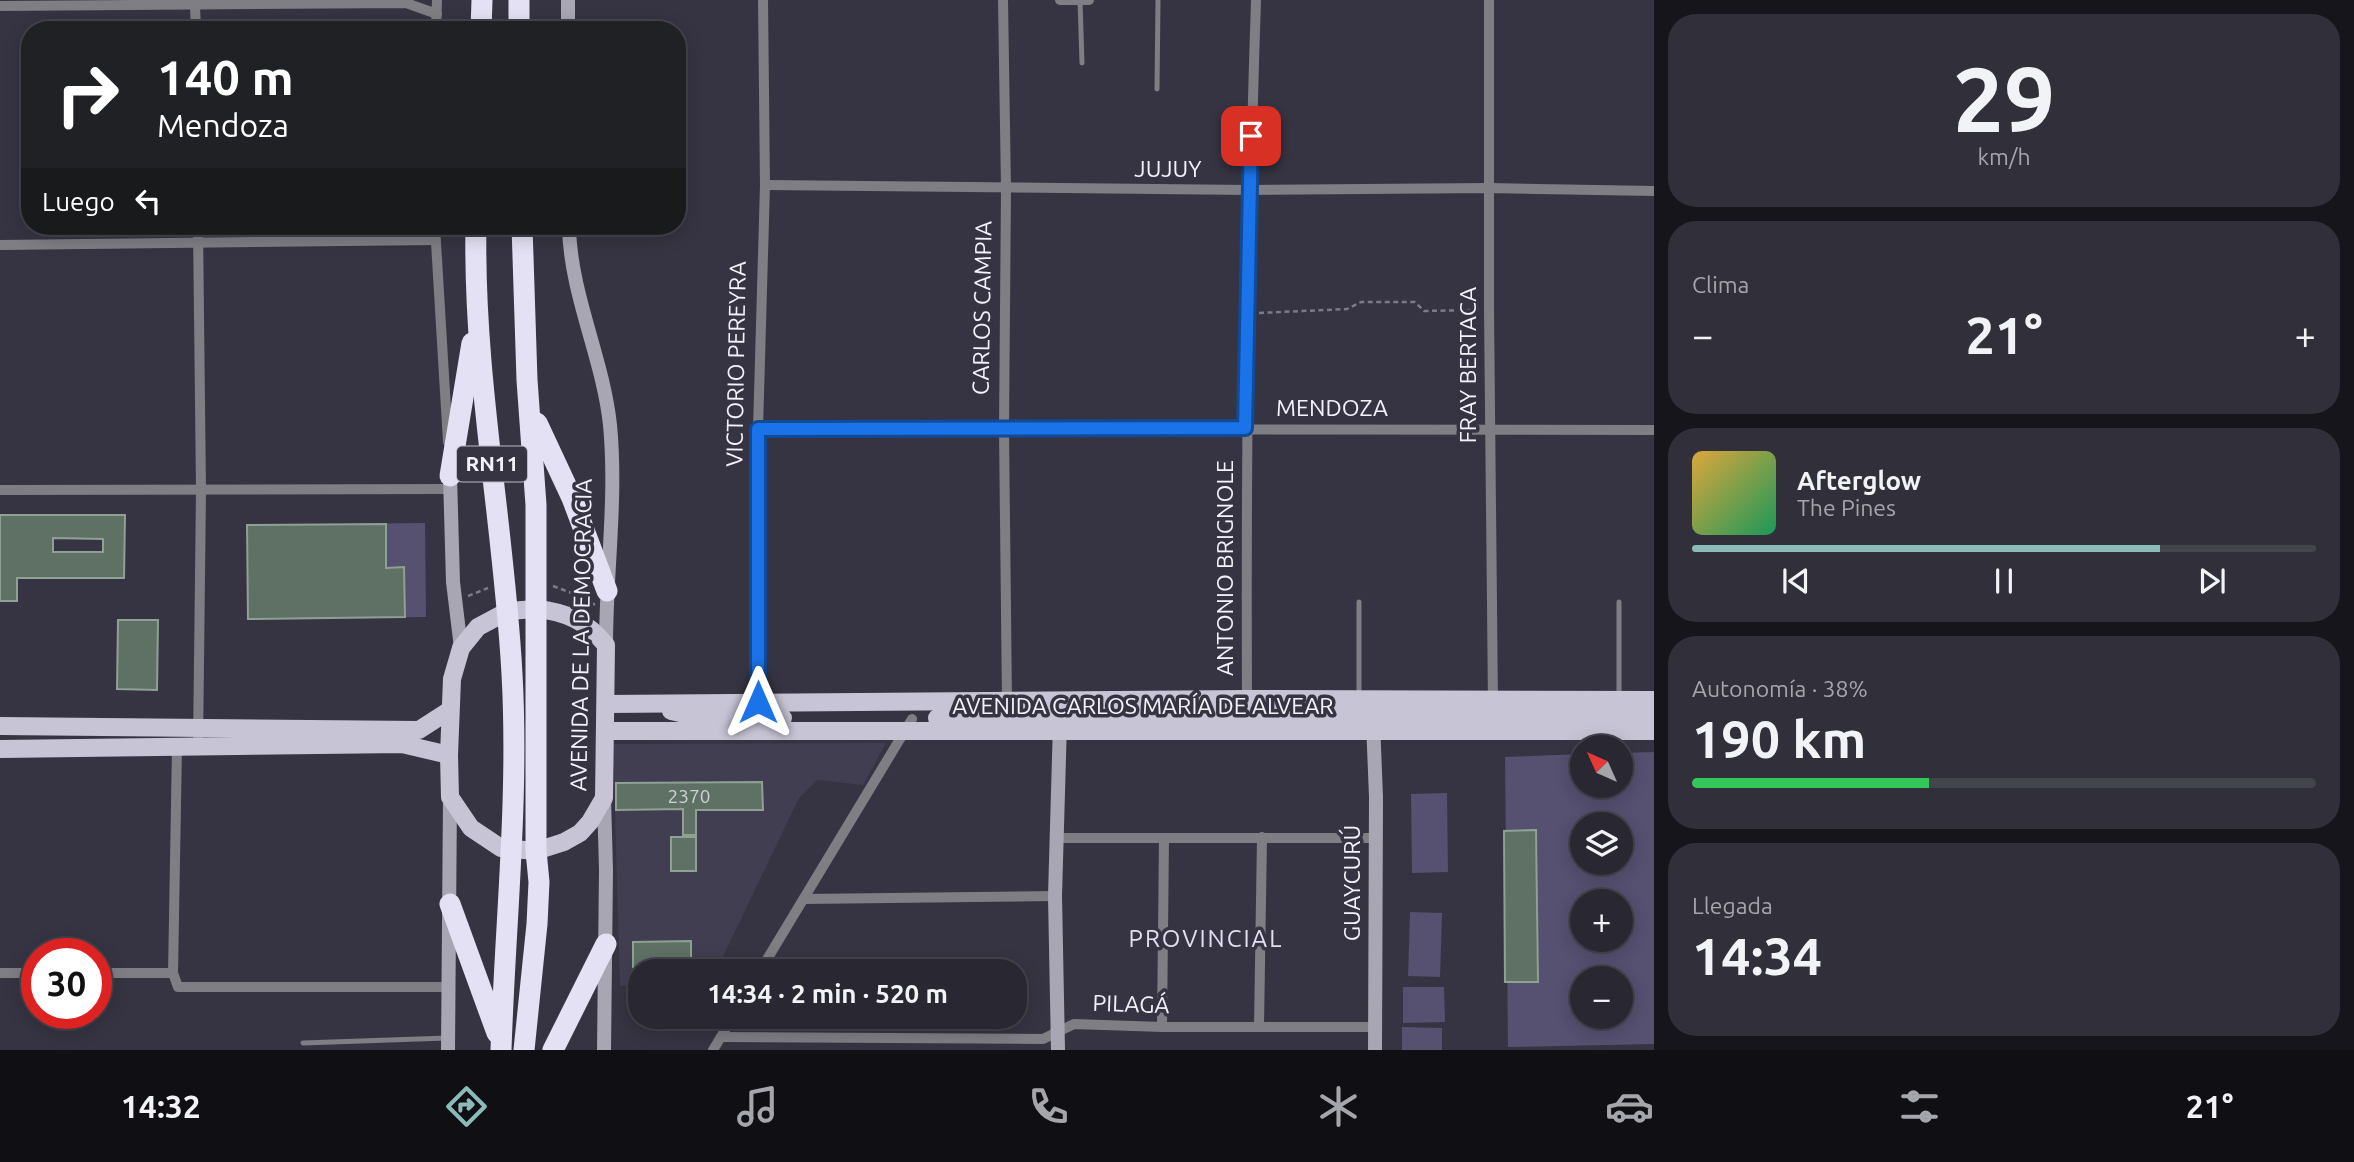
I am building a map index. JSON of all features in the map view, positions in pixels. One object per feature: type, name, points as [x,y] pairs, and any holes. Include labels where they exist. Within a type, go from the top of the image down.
[{"type":"highway","points":[[481,21],[482,0]]},
{"type":"highway","points":[[519,0],[519,21]]},
{"type":"highway","name":"RN11","points":[[476,235],[477,317],[508,611],[515,744],[513,849],[501,1047]]},
{"type":"highway","name":"AVENIDA DE LA DEMOCRACIA","points":[[522,235],[526,367],[536,505],[536,850],[539,881],[524,1050]]},
{"type":"highway","points":[[450,483],[477,317]]},
{"type":"highway","points":[[531,412],[572,498],[607,591]]},
{"type":"highway","points":[[450,904],[501,1047]]},
{"type":"highway","points":[[553,1050],[606,944]]},
{"type":"main road","points":[[604,798],[580,833],[564,842],[536,850],[501,848],[471,828],[450,797],[449,755],[452,679],[461,648],[478,627],[508,611],[557,611],[576,618],[593,629],[606,645]]},
{"type":"main road","name":"AVENIDA DE LA DEMOCRACIA","points":[[604,798],[606,645]]},
{"type":"main road","name":"AVENIDA CARLOS MARÍA DE ALVEAR","points":[[631,731],[698,717],[909,724],[1359,700],[1654,731]]},
{"type":"main road","name":"AVENIDA CARLOS MARÍA DE ALVEAR","points":[[606,731],[631,731],[759,717],[1007,701],[1060,716],[1373,724],[1493,715],[1619,700],[1654,700]]},
{"type":"main road","name":"AVENIDA CARLOS MARÍA DE ALVEAR","points":[[606,704],[637,704],[759,717]]},
{"type":"main road","name":"AVENIDA CARLOS MARÍA DE ALVEAR","points":[[637,704],[698,717]]},
{"type":"main road","name":"AVENIDA CARLOS MARÍA DE ALVEAR","points":[[1247,707],[1373,724]]},
{"type":"main road","points":[[0,726],[419,730],[450,710]]},
{"type":"main road","name":"AVENIDA CARLOS MARÍA DE ALVEAR","points":[[1493,715],[1654,716]]},
{"type":"main road","points":[[0,749],[402,744],[449,755]]},
{"type":"street","points":[[437,0],[437,21]]},
{"type":"street","points":[[568,0],[568,21]]},
{"type":"street","name":"VICTORIO PEREYRA","points":[[759,717],[758,429],[765,185],[763,0]]},
{"type":"street","name":"CARLOS CAMPIA","points":[[1003,0],[1007,701]]},
{"type":"street","points":[[1060,0],[1089,0]]},
{"type":"street","name":"ANTONIO BRIGNOLE","points":[[1247,707],[1245,428],[1256,0]]},
{"type":"street","name":"FRAY BERTACA","points":[[1489,0],[1489,429],[1493,715]]},
{"type":"street","points":[[0,6],[406,3],[437,14]]},
{"type":"street","points":[[195,6],[195,21]]},
{"type":"street","name":"JUJUY","points":[[765,185],[1006,189],[1488,188],[1654,191]]},
{"type":"street","points":[[198,235],[201,490],[198,748]]},
{"type":"street","points":[[435,235],[450,483],[453,582],[461,648]]},
{"type":"street","name":"AVENIDA DE LA DEMOCRACIA","points":[[570,235],[573,265],[610,424],[612,461],[606,645]]},
{"type":"street","points":[[0,245],[435,240]]},
{"type":"street","name":"MENDOZA","points":[[758,429],[1654,430]]},
{"type":"street","points":[[0,490],[201,490],[450,483]]},
{"type":"street","points":[[1058,1050],[1055,896],[1060,716]]},
{"type":"street","points":[[767,959],[909,724]]},
{"type":"street","name":"GUAYCURÚ","points":[[1373,724],[1375,1050]]},
{"type":"street","points":[[177,748],[173,973],[177,987],[447,987]]},
{"type":"street","points":[[448,1044],[450,797]]},
{"type":"street","name":"AVENIDA DE LA DEMOCRACIA","points":[[604,798],[604,1050]]},
{"type":"street","points":[[1259,1026],[1262,837]]},
{"type":"street","points":[[1058,838],[1375,838]]},
{"type":"street","points":[[1162,1027],[1164,838]]},
{"type":"street","points":[[804,899],[1055,896]]},
{"type":"street","points":[[0,973],[21,973]]},
{"type":"street","points":[[112,973],[173,973]]},
{"type":"street","name":"PILAGÁ","points":[[721,1037],[1043,1039],[1074,1024],[1162,1027],[1375,1027]]},
{"type":"street","points":[[713,1050],[726,1029]]},
{"type":"lane","points":[[1080,0],[1082,63]]},
{"type":"lane","points":[[1157,89],[1158,0]]},
{"type":"lane","points":[[1359,602],[1359,700]]},
{"type":"lane","points":[[1619,602],[1619,700]]},
{"type":"lane","points":[[303,1043],[448,1044]]},
{"type":"path","points":[[1248,313],[1347,309],[1361,302],[1415,302],[1424,311],[1489,310]]},
{"type":"shaded area","points":[[425,523],[426,617],[248,619],[247,525]]},
{"type":"shaded area","points":[[886,743],[863,785],[817,780],[799,798],[722,959],[628,959],[628,986],[620,986],[613,744]]},
{"type":"shaded area","points":[[1654,752],[1654,1044],[1508,1047],[1505,757],[1570,754],[1570,798],[1633,798],[1633,753]]},
{"type":"shaded area","points":[[1447,793],[1448,872],[1412,873],[1411,794]]},
{"type":"shaded area","points":[[1410,912],[1442,913],[1440,977],[1408,976]]},
{"type":"shaded area","points":[[1403,987],[1444,987],[1445,1022],[1403,1023]]},
{"type":"shaded area","points":[[1402,1027],[1442,1028],[1442,1050],[1402,1050]]},
{"type":"building","points":[[0,515],[125,515],[124,578],[17,578],[17,601],[0,601]],"holes":[[[53,538],[103,539],[103,552],[53,552]]]},
{"type":"building","points":[[386,524],[386,568],[404,567],[405,617],[248,619],[247,525]]},
{"type":"building","points":[[118,620],[158,620],[157,690],[117,689]]},
{"type":"building","points":[[762,782],[763,810],[696,810],[696,835],[683,835],[683,809],[616,810],[616,783]]},
{"type":"building","points":[[1536,830],[1538,982],[1505,982],[1504,831]]},
{"type":"building","points":[[671,837],[696,837],[696,871],[671,871]]},
{"type":"building","points":[[691,941],[691,959],[633,959],[633,942]]},
{"type":"district","name":"PROVINCIAL","points":[[1206,939]]},
{"type":"route","points":[[758,702],[758,429],[1245,428],[1251,136]]}]
